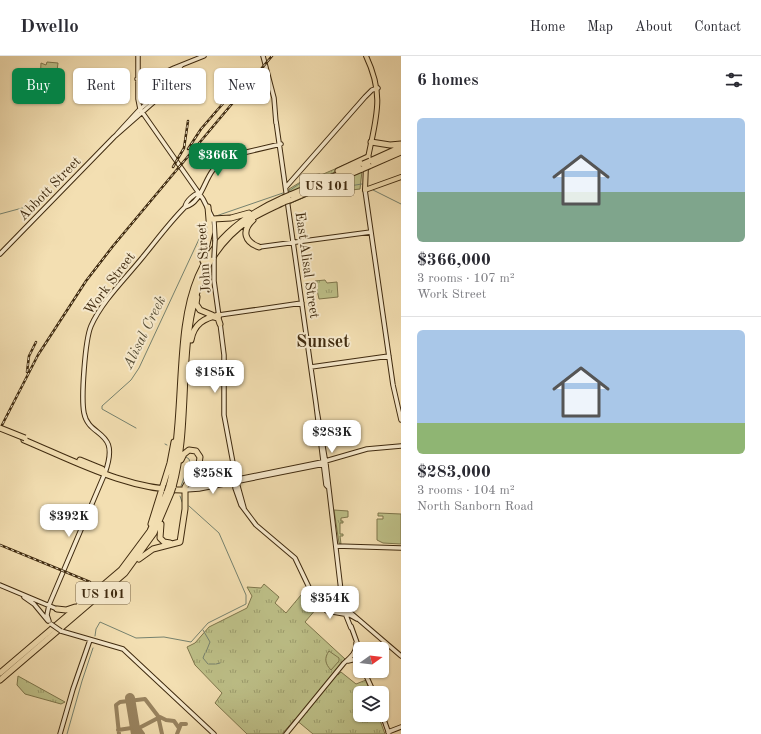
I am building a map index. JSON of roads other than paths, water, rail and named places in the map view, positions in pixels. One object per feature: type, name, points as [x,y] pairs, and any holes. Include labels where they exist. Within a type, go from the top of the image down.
[{"type":"highway","points":[[371,142],[390,145],[401,144]]},
{"type":"highway","name":"US 101","points":[[0,681],[125,573],[148,542],[166,507],[174,469],[188,312],[192,292],[201,268],[227,233],[244,219],[264,209],[363,167],[401,147]]},
{"type":"highway","name":"US 101","points":[[370,162],[401,152]]},
{"type":"highway","points":[[309,187],[370,162],[401,156]]},
{"type":"highway","name":"US 101","points":[[290,198],[309,187],[363,167]]},
{"type":"highway","points":[[201,268],[207,250],[210,232],[208,207]]},
{"type":"highway","points":[[213,219],[235,218],[264,209]]},
{"type":"highway","points":[[259,247],[248,241],[246,231],[251,221],[264,209]]},
{"type":"highway","name":"US 101","points":[[0,673],[100,589],[134,555],[154,523],[176,477],[192,308],[200,283],[213,256],[229,237],[264,209]]},
{"type":"highway","points":[[200,283],[196,300],[200,310],[207,315],[219,315]]},
{"type":"highway","points":[[187,361],[193,333],[202,321],[219,315]]},
{"type":"highway","points":[[211,317],[218,318],[220,324]]},
{"type":"highway","points":[[0,429],[102,469],[105,472],[131,483],[184,490]]},
{"type":"highway","points":[[176,477],[185,453],[191,450],[198,452],[200,463],[184,490],[185,502],[180,539]]},
{"type":"highway","points":[[170,489],[182,494],[185,502]]},
{"type":"highway","points":[[166,507],[160,526],[160,538],[169,543],[180,539]]},
{"type":"highway","points":[[125,573],[149,551],[180,539]]},
{"type":"highway","points":[[56,609],[71,609],[100,589]]},
{"type":"highway","points":[[45,635],[60,620],[61,614],[56,609]]},
{"type":"main road","name":"John Street","points":[[138,56],[137,79],[140,111],[199,193],[208,207],[213,219],[215,240],[214,281],[224,355],[223,410],[236,481],[244,508],[256,525],[295,558],[302,570],[314,599],[326,609],[345,613],[355,618]]},
{"type":"main road","points":[[174,68],[204,56]]},
{"type":"main road","name":"East Alisal Street","points":[[262,56],[271,83],[345,613],[356,642]]},
{"type":"main road","points":[[366,56],[378,88],[378,105],[371,142],[370,162],[365,180],[393,388],[401,420]]},
{"type":"main road","points":[[286,187],[292,182],[365,97],[372,90],[378,88]]},
{"type":"main road","name":"Abbott Street","points":[[0,254],[114,137],[149,104]]},
{"type":"main road","name":"Work Street","points":[[47,612],[105,472],[110,456],[108,443],[101,433],[88,423],[83,410],[86,347],[89,331],[107,300],[185,207],[185,204],[199,193],[214,169],[234,155],[280,145]]},
{"type":"main road","points":[[366,190],[401,177]]},
{"type":"main road","points":[[284,179],[292,182]]},
{"type":"main road","points":[[365,180],[368,185],[377,186]]},
{"type":"main road","points":[[259,247],[371,232]]},
{"type":"main road","points":[[219,315],[302,303]]},
{"type":"main road","points":[[311,367],[389,356]]},
{"type":"main road","points":[[184,490],[199,490],[324,463],[367,449],[401,446]]},
{"type":"main road","points":[[336,546],[401,548]]},
{"type":"main road","points":[[0,585],[56,609]]},
{"type":"main road","points":[[18,593],[34,604],[50,623],[66,634],[115,645],[126,651],[214,734]]},
{"type":"main road","points":[[343,596],[347,607],[355,618],[401,656]]},
{"type":"main road","points":[[50,623],[47,612],[56,609]]},
{"type":"main road","points":[[352,630],[351,621],[355,618]]},
{"type":"main road","points":[[343,665],[354,650],[354,637]]},
{"type":"main road","points":[[60,734],[73,689],[90,640]]},
{"type":"main road","points":[[286,734],[353,653]]},
{"type":"main road","points":[[343,665],[353,659]]},
{"type":"main road","points":[[385,722],[389,733],[401,727]]},
{"type":"waterway","name":"Alisal Creek","points":[[289,191],[309,177],[315,178]]},
{"type":"waterway","name":"Alisal Creek","points":[[330,189],[362,184]]},
{"type":"waterway","name":"Alisal Creek","points":[[373,190],[401,204]]},
{"type":"waterway","name":"Alisal Creek","points":[[216,216],[283,193]]},
{"type":"waterway","points":[[0,214],[26,207],[41,197]]},
{"type":"waterway","name":"Alisal Creek","points":[[136,428],[102,409],[102,406],[131,380],[139,368],[207,222]]},
{"type":"waterway","name":"Alisal Creek","points":[[181,486],[190,463],[189,459],[186,457]]},
{"type":"waterway","name":"Alisal Creek","points":[[180,496],[182,502]]},
{"type":"waterway","name":"Alisal Creek","points":[[95,636],[96,629],[100,622],[136,638],[164,637],[191,642],[208,623],[246,604],[246,595],[219,533],[189,506]]},
{"type":"waterway","points":[[203,630],[210,642],[206,652]]},
{"type":"waterway","name":"Alisal Creek","points":[[67,734],[93,648]]},
{"type":"waterway","points":[[205,653],[203,658],[208,664]]},
{"type":"waterway","points":[[216,664],[220,663]]},
{"type":"waterway","points":[[209,664],[215,664]]},
{"type":"railway","points":[[0,429],[38,355],[86,281],[113,246],[272,56]]},
{"type":"railway","points":[[188,149],[201,129],[223,104]]},
{"type":"railway","points":[[173,167],[184,148],[188,121]]},
{"type":"railway","points":[[27,372],[29,356],[36,342]]},
{"type":"railway","points":[[0,545],[90,582]]},
{"type":"district","name":"Sunset","points":[[323,341]]}]
